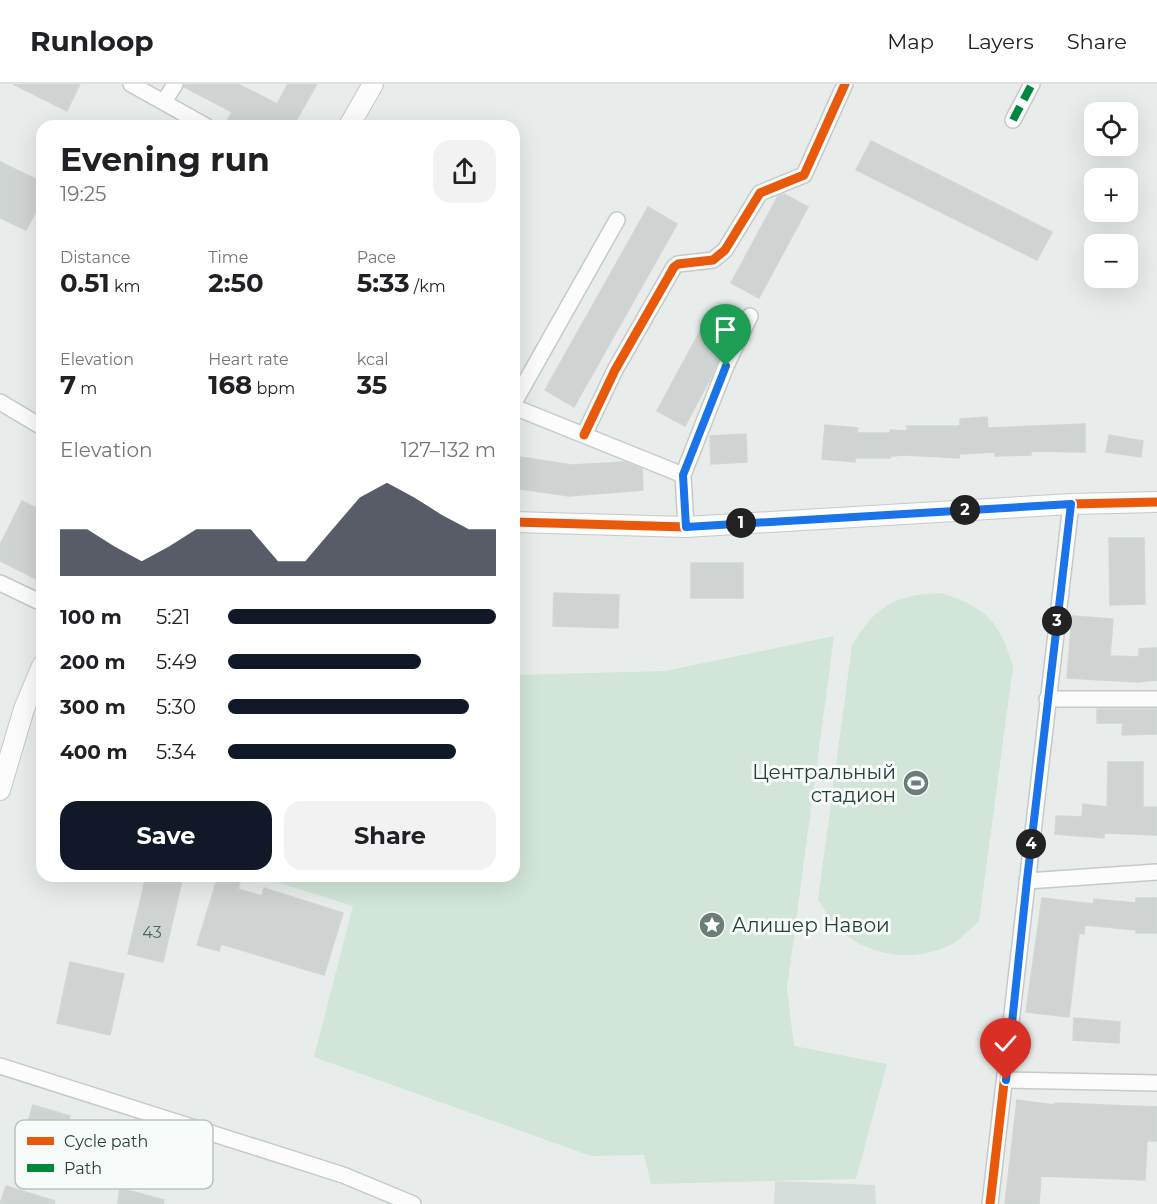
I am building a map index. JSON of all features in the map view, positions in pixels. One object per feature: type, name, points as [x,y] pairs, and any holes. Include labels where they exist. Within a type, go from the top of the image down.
[{"type":"street","points":[[131,84],[196,120]]},
{"type":"street","points":[[164,102],[175,84]]},
{"type":"street","points":[[352,120],[373,84]]},
{"type":"street","points":[[584,435],[615,370],[674,267],[678,264],[718,257],[725,250],[760,194],[804,175],[845,84]]},
{"type":"street","points":[[1013,120],[1032,84]]},
{"type":"street","points":[[520,394],[617,220]]},
{"type":"street","points":[[686,527],[683,475],[726,366],[750,316]]},
{"type":"street","points":[[0,402],[36,423]]},
{"type":"street","points":[[520,409],[556,426],[683,475]]},
{"type":"street","points":[[520,522],[686,527],[1071,504],[1157,502]]},
{"type":"street","points":[[990,1204],[1071,504]]},
{"type":"street","points":[[0,583],[36,600]]},
{"type":"street","points":[[1,779],[36,680]]},
{"type":"street","points":[[1047,699],[1157,699]]},
{"type":"street","points":[[1027,880],[1157,872]]},
{"type":"street","points":[[0,1066],[170,1120]]},
{"type":"street","points":[[1006,1080],[1157,1083]]},
{"type":"street","points":[[213,1134],[343,1175],[412,1204]]},
{"type":"shaded area","points":[[775,1181],[875,1185],[876,1204],[774,1204]]},
{"type":"green space","name":"Центральный стадион","points":[[941,593],[969,604],[989,618],[1003,638],[1013,667],[979,921],[957,941],[939,950],[924,954],[892,954],[877,951],[849,937],[834,924],[818,900],[852,645],[870,620],[888,605],[911,596]]},
{"type":"green space","points":[[834,636],[787,989],[794,1046],[887,1064],[856,1179],[651,1184],[644,1155],[591,1156],[314,1057],[353,906],[277,882],[520,882],[520,675],[665,671]]},
{"type":"building","points":[[13,84],[80,84],[67,111]]},
{"type":"building","points":[[185,84],[238,84],[277,104],[288,84],[317,84],[296,120],[227,120],[232,112],[184,87]]},
{"type":"building","points":[[871,141],[1052,232],[1037,260],[856,170]]},
{"type":"building","points":[[0,162],[36,179],[36,211],[26,230],[0,218]]},
{"type":"building","points":[[784,194],[808,207],[759,298],[731,283],[778,196]]},
{"type":"building","points":[[648,207],[677,224],[574,407],[545,390]]},
{"type":"building","points":[[706,320],[731,334],[685,426],[657,411]]},
{"type":"building","points":[[987,417],[988,428],[1085,424],[1085,452],[1031,451],[1031,455],[995,456],[995,452],[959,454],[959,458],[906,455],[890,456],[890,458],[855,458],[855,462],[822,459],[825,425],[858,428],[857,433],[890,433],[890,430],[907,431],[907,426],[960,426],[960,419]]},
{"type":"building","points":[[746,434],[747,462],[711,464],[710,436]]},
{"type":"building","points":[[1109,435],[1143,441],[1141,457],[1106,452]]},
{"type":"building","points":[[520,457],[572,465],[624,462],[642,469],[643,490],[569,496],[520,489]]},
{"type":"building","points":[[22,501],[36,508],[36,579],[0,561],[0,545]]},
{"type":"building","points":[[1109,538],[1144,538],[1145,604],[1110,605]]},
{"type":"building","points":[[691,563],[743,563],[743,598],[691,598]]},
{"type":"building","points":[[554,593],[619,595],[618,628],[553,626]]},
{"type":"building","points":[[1072,616],[1113,619],[1110,656],[1139,657],[1139,649],[1157,648],[1157,680],[1138,682],[1067,678]]},
{"type":"building","points":[[1097,709],[1157,709],[1157,734],[1122,735],[1123,723],[1097,723]]},
{"type":"building","points":[[1108,762],[1143,762],[1143,807],[1157,807],[1157,835],[1104,833],[1104,838],[1055,834],[1056,816],[1082,817],[1083,804],[1107,807]]},
{"type":"building","points":[[145,882],[182,882],[163,962],[128,954]]},
{"type":"building","points":[[216,882],[240,882],[238,889],[262,896],[264,888],[343,913],[324,975],[221,944],[219,951],[197,945]]},
{"type":"building","points":[[1042,898],[1093,904],[1094,899],[1136,903],[1136,898],[1157,898],[1157,933],[1136,933],[1136,930],[1085,925],[1084,934],[1079,933],[1069,1017],[1026,1012]]},
{"type":"building","points":[[70,962],[124,974],[110,1035],[57,1023]]},
{"type":"building","points":[[1074,1018],[1120,1022],[1119,1043],[1073,1040]]},
{"type":"building","points":[[1017,1100],[1054,1105],[1055,1103],[1157,1107],[1157,1141],[1147,1141],[1145,1180],[1041,1176],[1039,1204],[1005,1204]]},
{"type":"building","points":[[33,1105],[70,1116],[69,1120],[29,1120]]},
{"type":"building","points":[[6,1186],[55,1201],[54,1204],[0,1204]]},
{"type":"building","points":[[120,1189],[164,1200],[163,1204],[118,1204]]},
{"type":"marked path","points":[[1013,120],[1032,84]]},
{"type":"cycle path","points":[[584,435],[615,370],[674,267],[678,264],[713,260],[725,250],[760,193],[804,175],[845,84]]},
{"type":"cycle path","points":[[520,522],[686,527],[1071,504],[1157,502]]},
{"type":"cycle path","points":[[990,1204],[1071,504]]},
{"type":"place","name":"Центральный стадион","points":[[916,783]]},
{"type":"place","name":"Алишер Навои","points":[[712,925]]},
{"type":"route","points":[[726,366],[683,475],[686,527],[1071,504],[1047,699],[1006,1080]]}]
